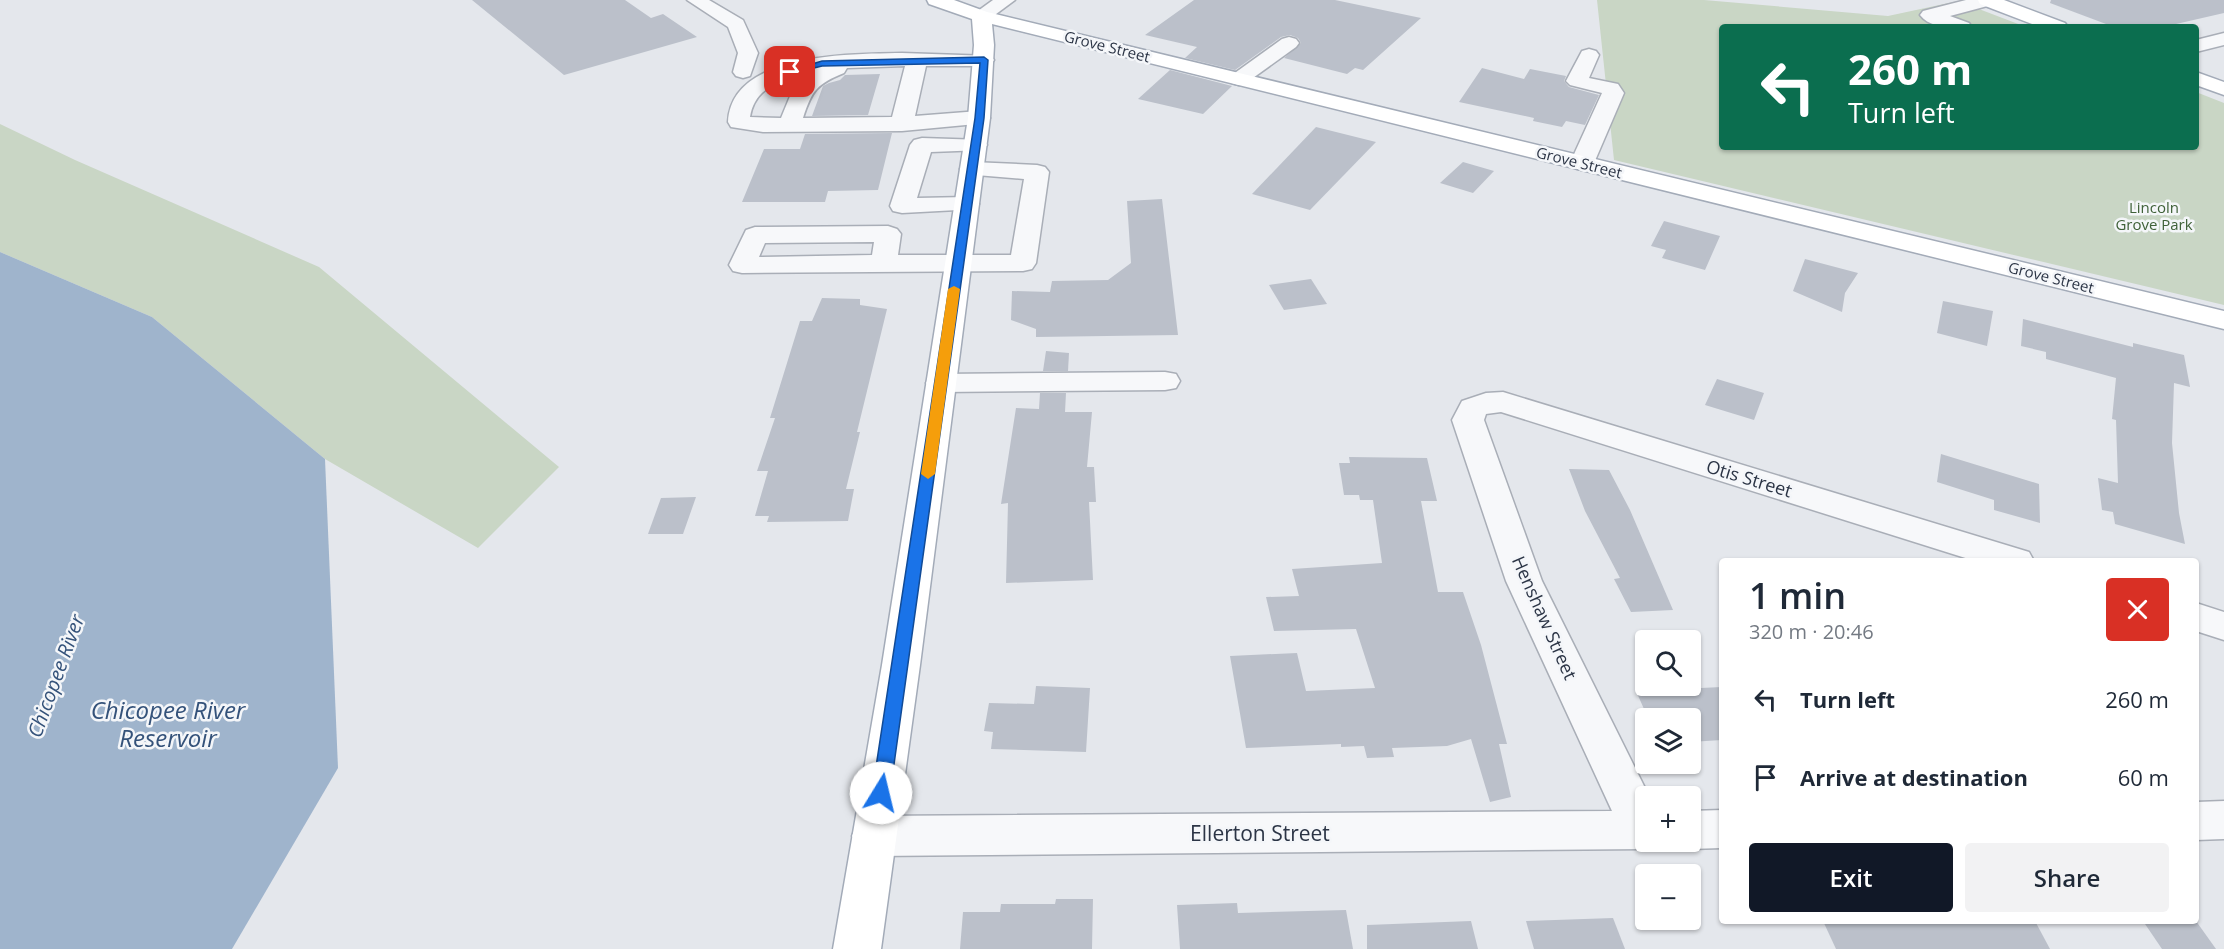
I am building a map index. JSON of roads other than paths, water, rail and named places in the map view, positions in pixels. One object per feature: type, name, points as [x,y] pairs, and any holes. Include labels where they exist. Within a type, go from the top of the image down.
[{"type":"main road","name":"Grove Street","points":[[936,0],[994,8],[1239,79],[2224,320]]},
{"type":"main road","points":[[1987,0],[2050,24]]},
{"type":"main road","points":[[856,949],[967,204],[984,60],[994,8]]},
{"type":"main road","points":[[2199,79],[2224,89]]},
{"type":"street","points":[[696,0],[736,24],[748,53],[742,72]]},
{"type":"street","points":[[1954,24],[1930,15],[1987,0]]},
{"type":"street","points":[[2199,45],[2224,39]]},
{"type":"street","points":[[1239,79],[1289,43]]},
{"type":"street","points":[[1582,163],[1613,93],[1610,89],[1577,81],[1589,55]]},
{"type":"street","points":[[902,124],[917,60]]},
{"type":"street","points":[[884,264],[888,234],[755,235],[742,265],[884,264],[958,262],[1023,263],[1037,172],[975,144],[902,124],[790,125],[739,122],[738,110],[752,88],[765,79],[822,64],[984,60]]},
{"type":"street","points":[[790,125],[801,92],[813,78],[859,62]]},
{"type":"street","points":[[967,204],[902,206],[922,145],[975,144]]},
{"type":"street","points":[[941,383],[1165,381]]},
{"type":"street","name":"Otis Street","points":[[1481,405],[1503,402],[2006,558]]},
{"type":"street","name":"Henshaw Street","points":[[1481,405],[1473,408],[1468,420],[1524,581],[1635,811]]},
{"type":"street","points":[[2199,618],[2224,626]]},
{"type":"street","points":[[2199,821],[2224,820]]},
{"type":"street","points":[[1701,830],[1719,829]]},
{"type":"street","name":"Ellerton Street","points":[[874,836],[1635,830]]},
{"type":"water","name":"Chicopee River Reservoir","points":[[0,252],[152,317],[325,459],[338,768],[232,949],[0,949]]},
{"type":"park label","name":"Lincoln Grove Park","points":[[2154,216]]},
{"type":"water label","name":"Chicopee River","points":[[56,676]]}]
